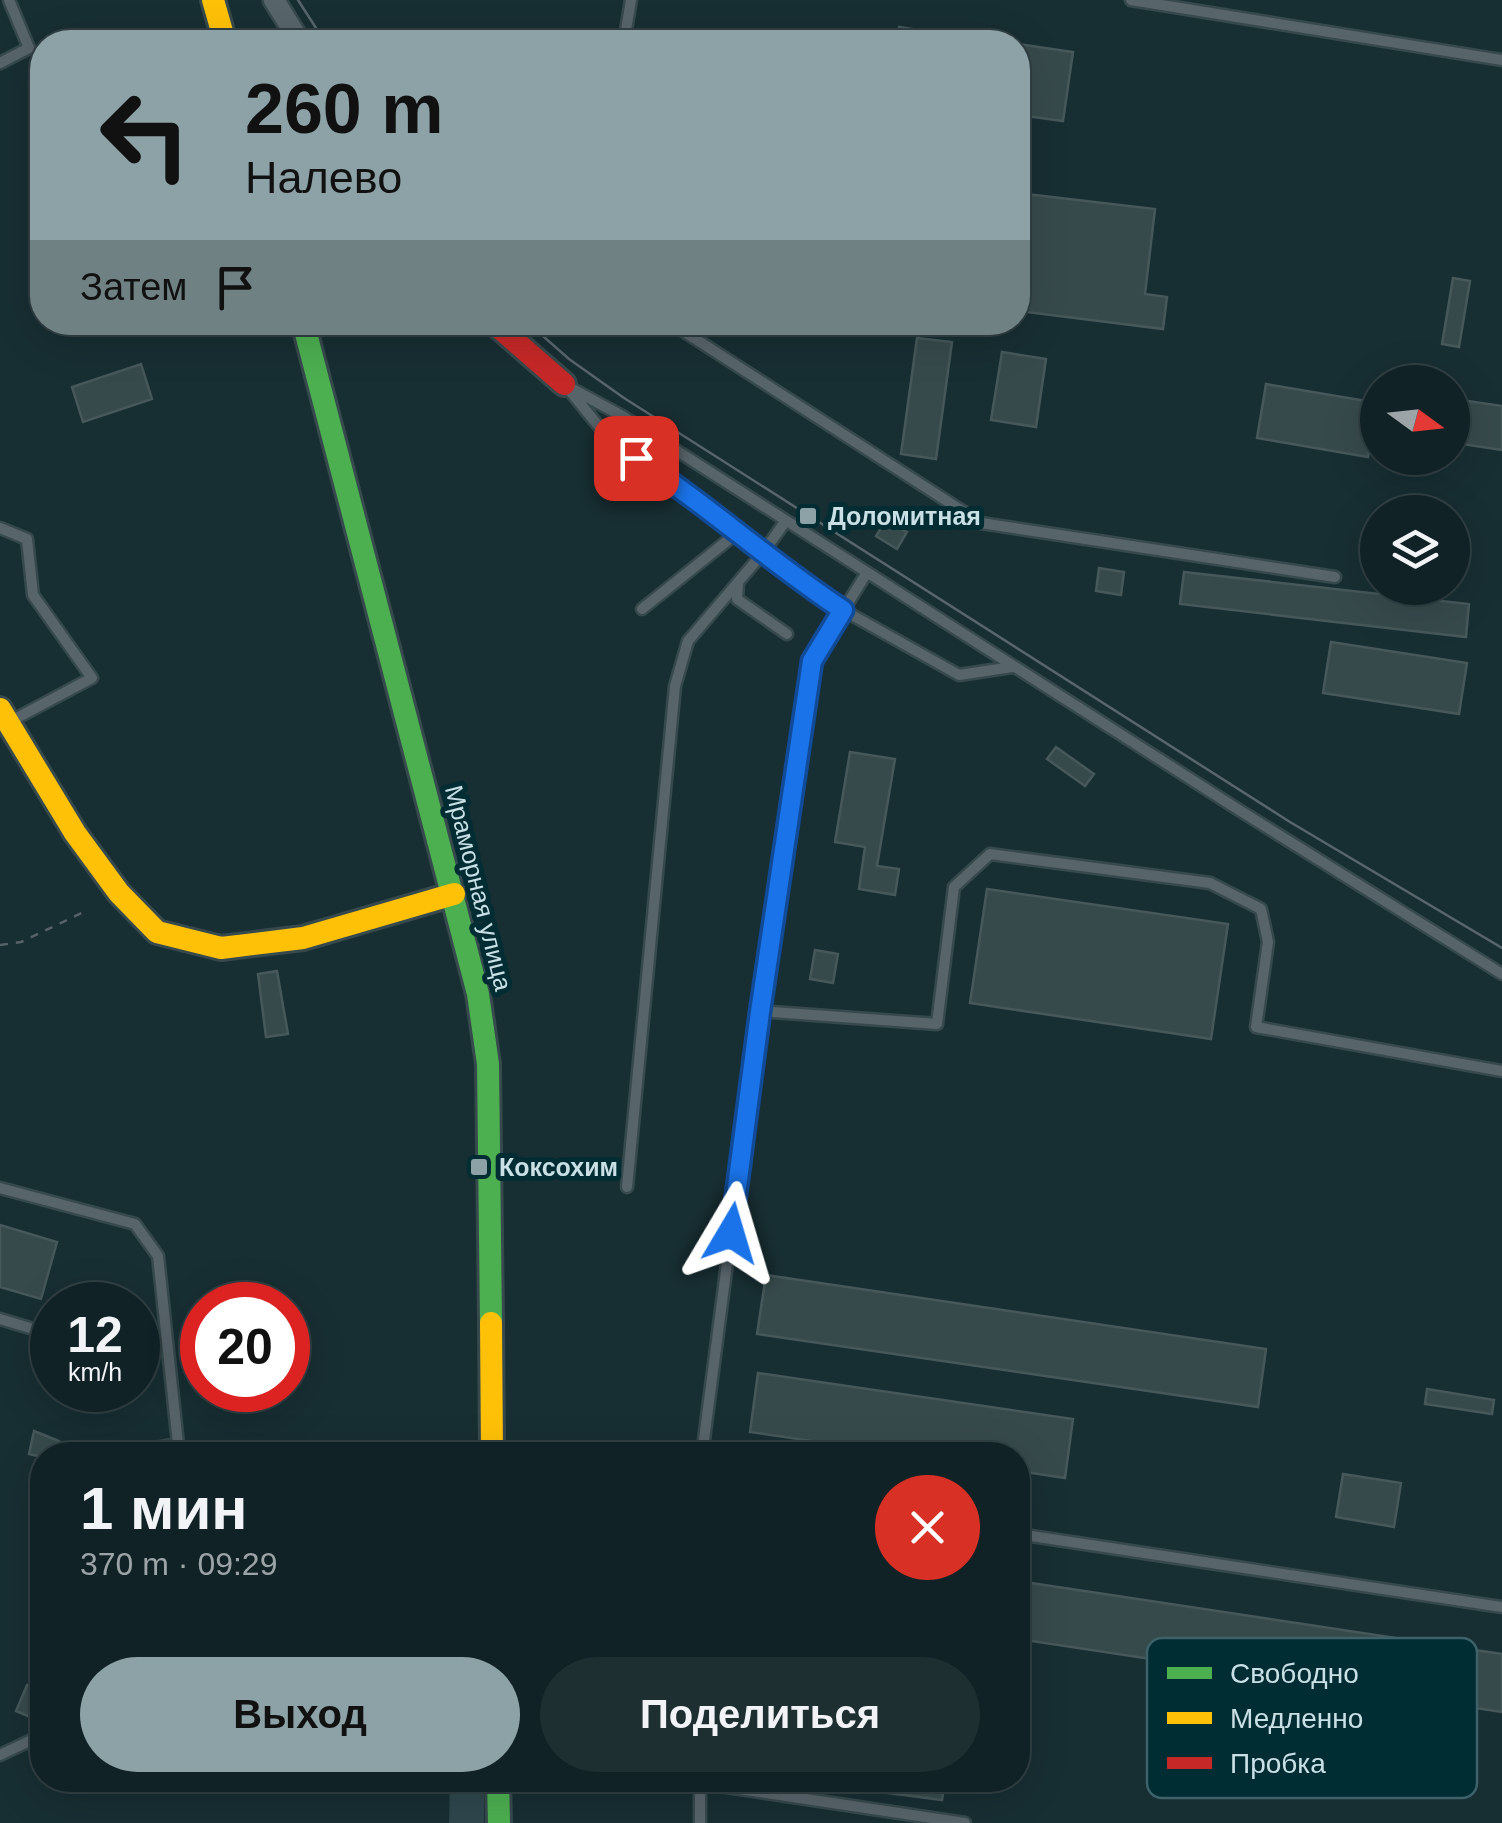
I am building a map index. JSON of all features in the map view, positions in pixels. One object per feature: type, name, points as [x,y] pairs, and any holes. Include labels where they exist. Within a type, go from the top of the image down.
[{"type":"main road","points":[[213,0],[222,30]]},
{"type":"main road","name":"Мраморная улица","points":[[306,335],[478,994],[488,1064],[492,1442]]},
{"type":"main road","points":[[509,335],[564,384]]},
{"type":"main road","points":[[4,716],[75,834],[120,894],[157,932],[221,948],[287,940],[454,894]]},
{"type":"main road","points":[[498,1792],[499,1823]]},
{"type":"street","points":[[274,0],[293,30]]},
{"type":"lane","points":[[0,63],[29,48],[9,0]]},
{"type":"lane","points":[[626,30],[631,0]]},
{"type":"lane","points":[[1131,0],[1502,60]]},
{"type":"lane","points":[[689,335],[981,523],[1335,577]]},
{"type":"lane","points":[[564,384],[624,417],[1502,974]]},
{"type":"lane","points":[[564,384],[610,440],[690,494],[762,554],[843,610],[959,675],[1012,666]]},
{"type":"lane","points":[[627,1187],[675,686],[688,641],[785,522]]},
{"type":"lane","points":[[0,528],[26,539],[34,595],[92,678],[4,716]]},
{"type":"lane","points":[[642,608],[737,533]]},
{"type":"lane","points":[[704,1442],[760,1012],[812,661],[866,574]]},
{"type":"lane","points":[[738,582],[737,599],[787,634]]},
{"type":"lane","points":[[760,1012],[937,1024],[954,886],[990,854],[1210,883],[1261,909],[1268,942],[1256,1026],[1502,1071]]},
{"type":"lane","points":[[0,1188],[135,1224],[158,1256],[178,1442]]},
{"type":"lane","points":[[0,1319],[30,1328]]},
{"type":"lane","points":[[1030,1536],[1502,1607]]},
{"type":"lane","points":[[0,1755],[30,1741]]},
{"type":"lane","points":[[700,1792],[700,1823]]},
{"type":"lane","points":[[770,1792],[966,1823]]},
{"type":"path","points":[[0,945],[21,942],[88,910]]},
{"type":"shaded area","points":[[450,1792],[484,1792],[484,1823],[449,1823]]},
{"type":"building","points":[[1030,46],[1073,52],[1063,121],[1030,117]]},
{"type":"building","points":[[1030,194],[1155,209],[1145,294],[1167,297],[1163,329],[1030,312]]},
{"type":"building","points":[[1453,278],[1470,281],[1459,347],[1442,344]]},
{"type":"building","points":[[917,338],[952,342],[936,459],[901,454]]},
{"type":"building","points":[[1002,352],[1046,359],[1036,427],[991,420]]},
{"type":"building","points":[[141,364],[152,399],[83,422],[72,387]]},
{"type":"building","points":[[1266,384],[1360,400],[1360,456],[1257,438]]},
{"type":"building","points":[[1470,401],[1502,406],[1502,450],[1470,445]]},
{"type":"building","points":[[899,513],[910,520],[897,549],[876,536],[886,520],[892,524]]},
{"type":"building","points":[[1099,568],[1124,572],[1121,595],[1096,591]]},
{"type":"building","points":[[1184,572],[1360,592],[1360,605],[1469,605],[1466,637],[1180,604]]},
{"type":"building","points":[[1331,642],[1467,663],[1459,714],[1323,693]]},
{"type":"building","points":[[1056,747],[1094,774],[1085,786],[1047,759]]},
{"type":"building","points":[[850,752],[895,759],[877,866],[899,869],[895,895],[859,889],[865,847],[835,842]]},
{"type":"building","points":[[987,889],[1228,924],[1211,1039],[970,1003]]},
{"type":"building","points":[[815,950],[838,954],[833,983],[810,979]]},
{"type":"building","points":[[277,971],[288,1034],[266,1037],[258,974]]},
{"type":"building","points":[[0,1225],[57,1242],[46,1282],[30,1282],[30,1296],[0,1287]]},
{"type":"building","points":[[766,1275],[1266,1349],[1258,1407],[757,1334]]},
{"type":"building","points":[[758,1373],[1073,1419],[1065,1478],[1030,1473],[1030,1442],[819,1442],[750,1432]]},
{"type":"building","points":[[1427,1389],[1494,1400],[1492,1414],[1425,1404]]},
{"type":"building","points":[[34,1431],[59,1441],[59,1442],[32,1442]]},
{"type":"building","points":[[1343,1474],[1401,1483],[1394,1527],[1336,1517]]},
{"type":"building","points":[[1030,1583],[1396,1638],[1147,1638],[1147,1658],[1030,1641]]},
{"type":"building","points":[[1477,1650],[1502,1654],[1502,1712],[1477,1708]]},
{"type":"building","points":[[27,1685],[30,1686],[30,1717],[16,1711]]},
{"type":"building","points":[[880,1792],[943,1792],[942,1800]]},
{"type":"tram line","points":[[298,0],[317,30]]},
{"type":"tram line","points":[[542,335],[624,398],[1290,822],[1502,948]]},
{"type":"traffic: fast","points":[[306,335],[478,994],[488,1064],[491,1323]]},
{"type":"traffic: fast","points":[[498,1792],[499,1823]]},
{"type":"traffic: slow","points":[[213,0],[222,30]]},
{"type":"traffic: slow","points":[[0,709],[75,833],[119,893],[157,932],[221,948],[303,938],[454,894]]},
{"type":"traffic: slow","points":[[491,1323],[492,1442]]},
{"type":"traffic: jam","points":[[508,335],[564,384]]},
{"type":"place","name":"Доломитная","points":[[808,516]]},
{"type":"place","name":"Коксохим","points":[[479,1167]]},
{"type":"route","points":[[636,458],[690,494],[781,569],[843,610],[812,661],[731,1233]]}]
